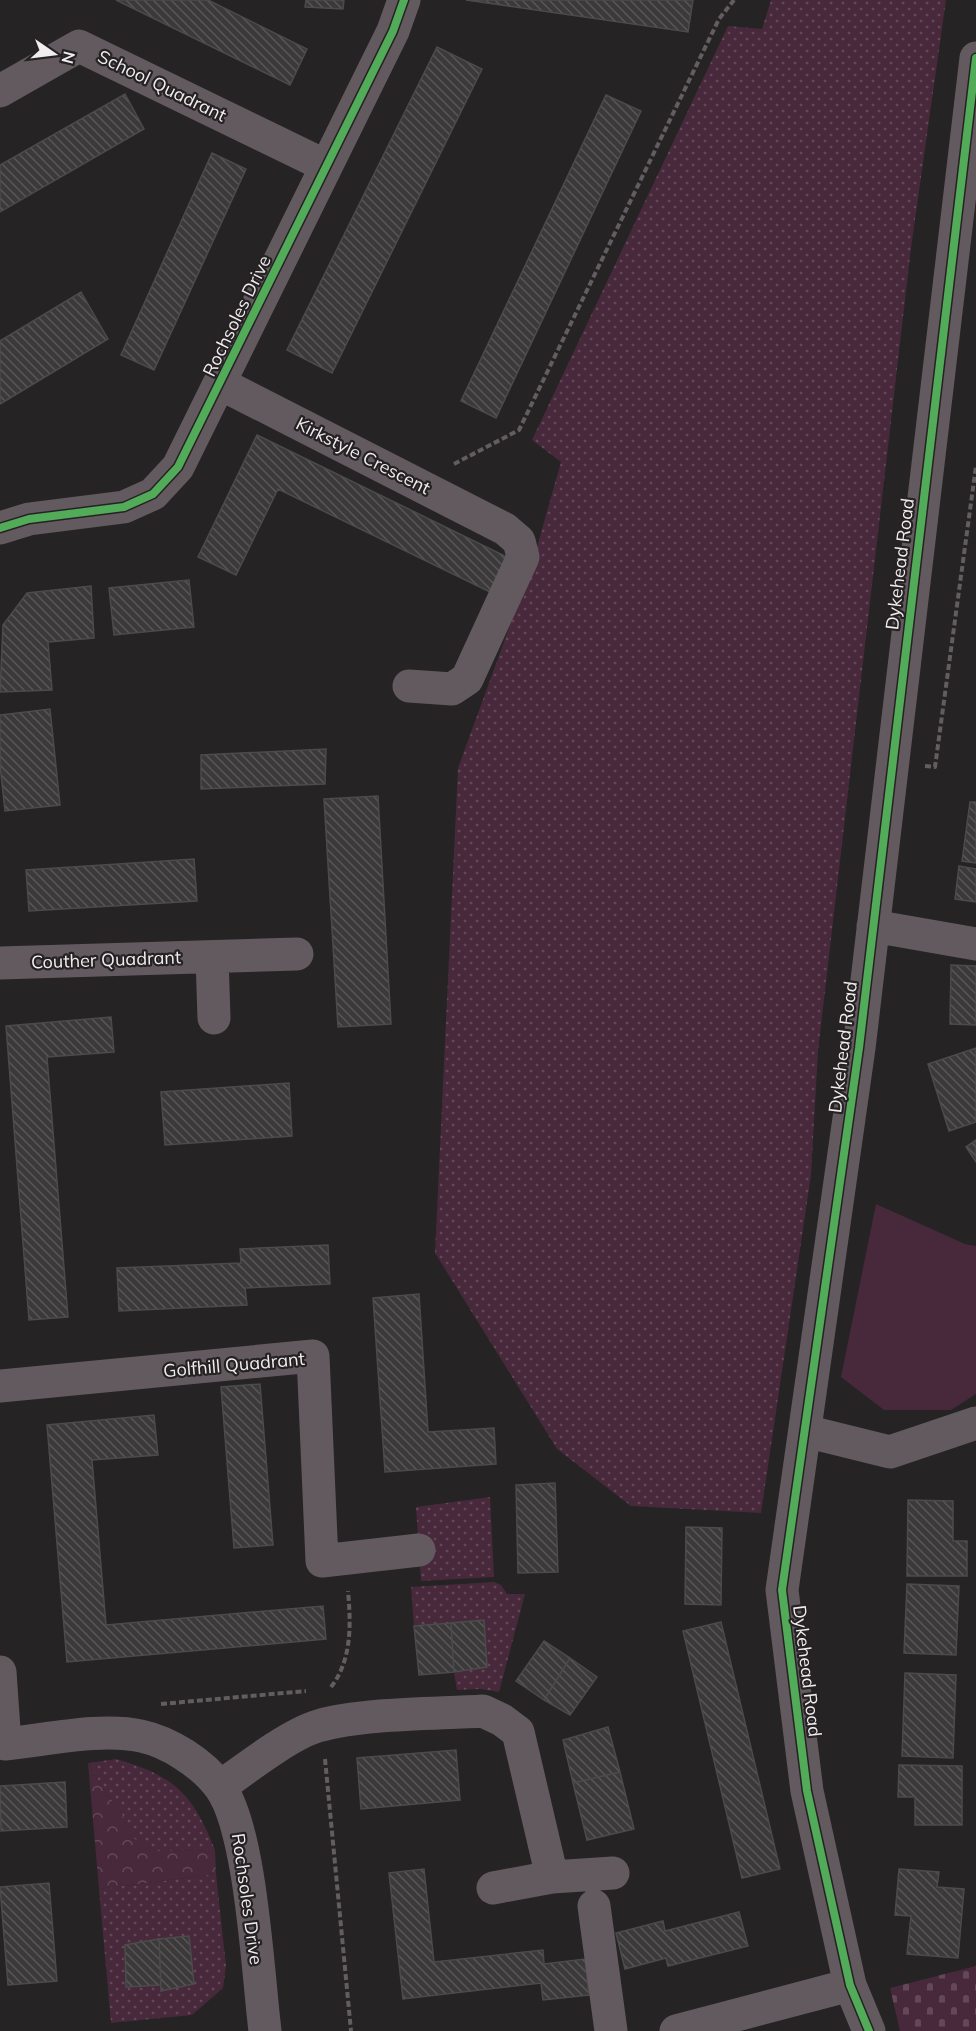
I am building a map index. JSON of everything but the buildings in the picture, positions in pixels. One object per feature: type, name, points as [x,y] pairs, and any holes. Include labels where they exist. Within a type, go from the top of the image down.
[{"type":"street","name":"Rochsoles Drive","points":[[0,528],[29,519],[124,507],[153,494],[178,467],[221,384],[393,31],[404,0]]},
{"type":"street","name":"School Quadrant","points":[[0,91],[79,46],[326,166]]},
{"type":"street","name":"Dykehead Road","points":[[869,2031],[850,1985],[807,1791],[782,1590],[859,1048],[976,58]]},
{"type":"street","name":"Kirkstyle Crescent","points":[[221,384],[505,529],[519,541],[523,557],[467,679],[452,689],[409,686]]},
{"type":"street","points":[[873,926],[976,944]]},
{"type":"street","name":"Couther Quadrant","points":[[0,963],[297,954]]},
{"type":"street","points":[[212,957],[214,1018]]},
{"type":"street","name":"Golfhill Quadrant","points":[[0,1386],[313,1356],[322,1561],[419,1550]]},
{"type":"street","points":[[805,1431],[890,1452],[976,1423]]},
{"type":"street","name":"Rochsoles Drive","points":[[0,1671],[3,1745],[114,1733],[142,1736],[168,1746],[198,1765],[220,1787],[234,1817],[245,1868],[265,2031]]},
{"type":"street","points":[[220,1787],[264,1756],[316,1726],[352,1720],[483,1711],[502,1719],[518,1732],[552,1877]]},
{"type":"street","points":[[493,1888],[552,1877],[613,1873]]},
{"type":"street","points":[[594,1906],[611,2031]]},
{"type":"street","points":[[676,2031],[850,1985]]},
{"type":"path","points":[[417,483],[519,430],[719,19],[734,0]]},
{"type":"path","points":[[892,762],[935,767],[976,466]]},
{"type":"path","points":[[329,1689],[342,1672],[351,1623],[345,1559]]},
{"type":"path","points":[[142,1736],[143,1706],[318,1690]]},
{"type":"path","points":[[316,1726],[326,1762],[351,2031]]},
{"type":"green space","points":[[771,0],[946,0],[911,248],[818,1051],[811,1175],[761,1513],[631,1506],[557,1449],[435,1253],[458,768],[531,568],[561,462],[532,440],[728,26],[762,29]]},
{"type":"green space","points":[[876,1204],[965,1244],[976,1246],[976,1394],[951,1410],[884,1410],[841,1377]]},
{"type":"green space","points":[[490,1497],[494,1577],[421,1581],[416,1507]]},
{"type":"green space","points":[[494,1582],[501,1585],[507,1594],[525,1594],[499,1692],[481,1689],[457,1690],[454,1672],[487,1667],[484,1620],[414,1626],[411,1587]]},
{"type":"green space","points":[[116,1759],[153,1773],[167,1780],[179,1790],[199,1815],[215,1850],[156,1851],[132,1838],[120,1810],[105,1792],[88,1763]]},
{"type":"green space","points":[[88,1763],[105,1792],[120,1810],[133,1838],[156,1851],[215,1850],[216,1874],[99,1889]]},
{"type":"green space","points":[[216,1874],[226,1966],[223,1988],[192,2015],[111,2023],[99,1889]],"holes":[[[188,1936],[194,1984],[162,1991],[161,1985],[126,1987],[125,1945]]]},
{"type":"green space","points":[[976,1966],[976,2031],[900,2031],[890,1988]]},
{"type":"cycle path","points":[[0,528],[29,519],[124,507],[153,494],[178,467],[393,31],[404,0]]},
{"type":"cycle path","points":[[869,2031],[850,1985],[807,1791],[782,1590],[859,1048],[976,58]]}]
